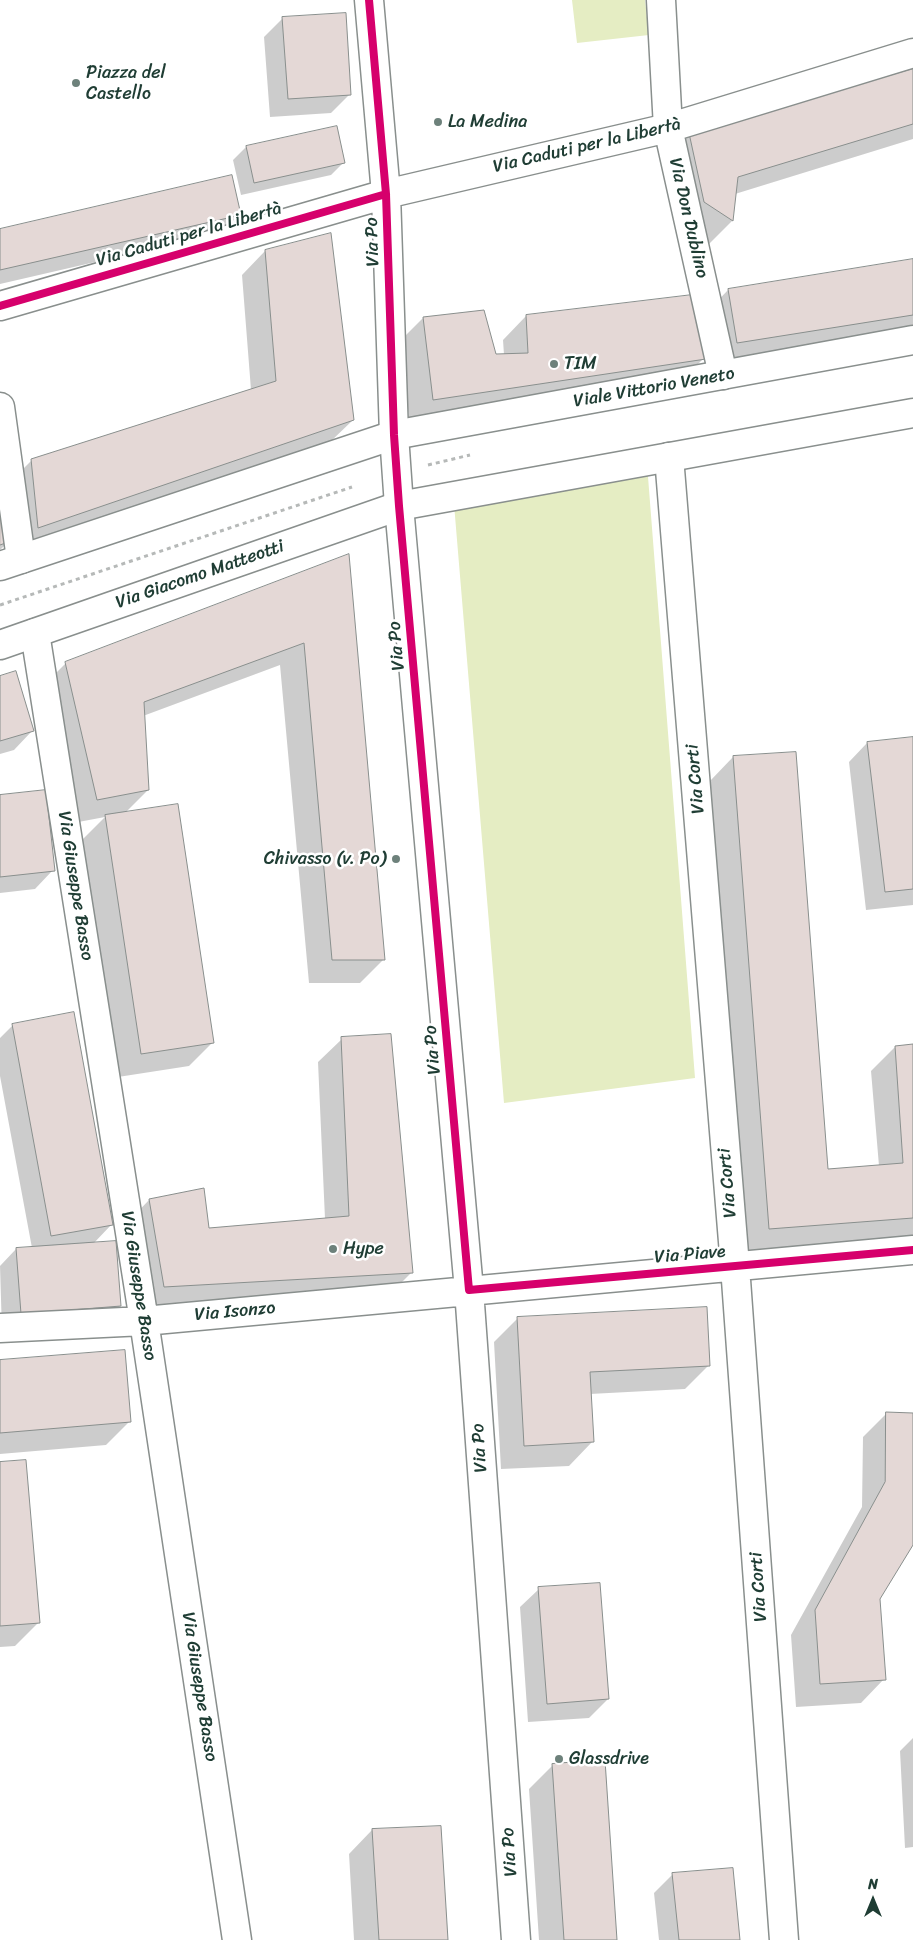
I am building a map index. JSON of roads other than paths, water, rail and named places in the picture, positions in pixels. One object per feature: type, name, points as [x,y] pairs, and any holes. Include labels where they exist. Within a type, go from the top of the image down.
[{"type":"street","name":"Via Po","points":[[369,0],[386,194],[394,435],[399,506],[469,1290],[516,1940]]},
{"type":"street","name":"Via Don Dublino","points":[[661,0],[668,128],[723,375]]},
{"type":"street","name":"Via Caduti per la Libertà","points":[[0,306],[386,194],[668,128],[913,53]]},
{"type":"street","name":"Viale Vittorio Veneto","points":[[394,435],[913,340]]},
{"type":"street","points":[[0,407],[10,562],[394,435]]},
{"type":"street","points":[[399,506],[913,412]]},
{"type":"street","name":"Via Corti","points":[[669,456],[735,1266],[784,1940]]},
{"type":"street","name":"Via Giacomo Matteotti","points":[[0,645],[399,506]]},
{"type":"street","name":"Via Giuseppe Basso","points":[[34,633],[144,1320],[237,1940]]},
{"type":"street","name":"Via Piave","points":[[469,1290],[913,1250]]},
{"type":"street","name":"Via Isonzo","points":[[0,1328],[144,1320],[469,1290]]},
{"type":"place","name":"Piazza del Castello","points":[[76,83]]},
{"type":"place","name":"La Medina","points":[[438,122]]},
{"type":"place","name":"TIM","points":[[554,364]]},
{"type":"place","name":"Chivasso (v. Po)","points":[[396,859]]},
{"type":"place","name":"Hype","points":[[333,1249]]},
{"type":"place","name":"Glassdrive","points":[[559,1759]]}]
